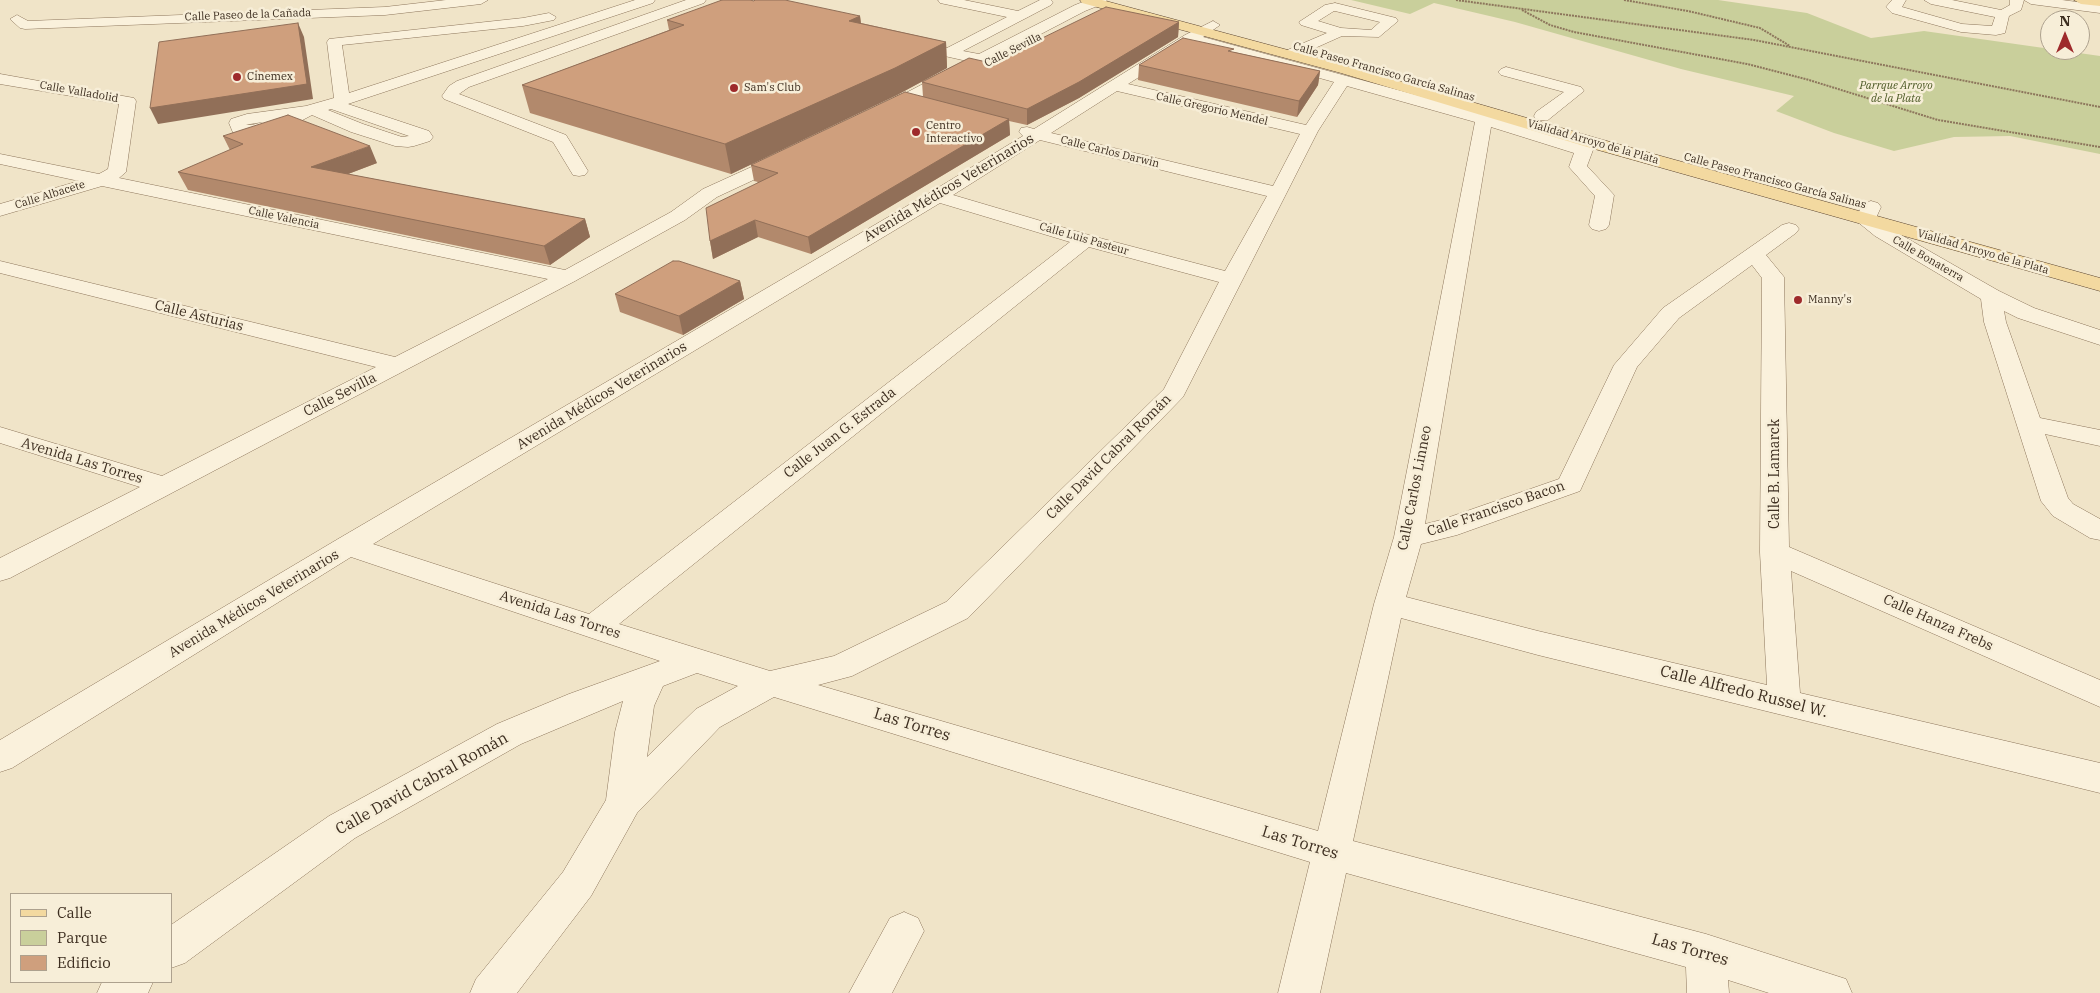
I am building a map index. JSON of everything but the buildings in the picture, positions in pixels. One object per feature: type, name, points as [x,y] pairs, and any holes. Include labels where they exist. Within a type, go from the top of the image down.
[{"type":"main road","points":[[1132,0],[1202,31]]},
{"type":"main road","points":[[2082,0],[2100,2]]},
{"type":"main road","name":"Vialidad Arroyo de la Plata","points":[[1097,2],[1202,31],[1296,52],[1587,146],[1869,213],[2100,285]]},
{"type":"main road","name":"Calle Paseo Francisco García Salinas","points":[[1296,52],[1542,116],[1869,213],[2100,270]]},
{"type":"street","points":[[366,0],[385,11]]},
{"type":"street","name":"Calle Paseo de la Cañada","points":[[17,19],[25,25],[114,20],[385,11],[481,0]]},
{"type":"street","points":[[337,103],[360,114],[423,135],[424,137],[401,142],[309,110],[337,103],[648,0]]},
{"type":"street","points":[[579,171],[560,139],[450,96],[455,89],[464,84],[698,0]]},
{"type":"street","points":[[945,0],[968,2],[1021,16]]},
{"type":"street","points":[[950,52],[1046,2],[1039,0]]},
{"type":"street","name":"Calle Sevilla","points":[[870,121],[915,103],[986,60],[1084,13],[1097,2],[1123,0]]},
{"type":"street","points":[[1899,0],[1893,7],[1898,10],[1961,28],[2000,30],[1999,24],[2003,14]]},
{"type":"street","points":[[1931,0],[2003,14],[2016,7],[2017,0]]},
{"type":"street","points":[[2032,0],[2100,9]]},
{"type":"street","points":[[236,5],[250,15]]},
{"type":"street","points":[[104,7],[114,20]]},
{"type":"street","points":[[1296,52],[1340,32],[1374,34],[1391,21],[1335,7],[1306,22],[1340,32]]},
{"type":"street","points":[[337,103],[341,81],[336,69],[334,42],[523,22],[558,14]]},
{"type":"street","points":[[523,22],[550,31]]},
{"type":"street","points":[[1202,31],[1315,72],[1484,120],[1587,146],[1578,167],[1605,195],[1599,225]]},
{"type":"street","name":"Avenida Médicos Veterinarios","points":[[0,758],[348,546],[938,196],[1202,31]]},
{"type":"street","points":[[605,32],[632,39]]},
{"type":"street","points":[[897,41],[986,60]]},
{"type":"street","points":[[1506,72],[1576,91],[1542,116]]},
{"type":"street","name":"Calle Valladolid","points":[[0,79],[128,101],[117,172],[101,180]]},
{"type":"street","name":"Calle David Cabral Román","points":[[771,683],[841,667],[957,610],[1174,392],[1231,279],[1279,193],[1310,131],[1343,80]]},
{"type":"street","name":"Calle Gregorio Mendel","points":[[1114,86],[1310,131]]},
{"type":"street","points":[[504,116],[522,108]]},
{"type":"street","points":[[342,121],[360,114]]},
{"type":"street","name":"Calle Carlos Linneo","points":[[1299,993],[1389,604],[1408,537],[1484,120]]},
{"type":"street","name":"Calle Carlos Darwin","points":[[1013,129],[1279,193]]},
{"type":"street","name":"Calle Sevilla","points":[[0,571],[568,277],[678,216],[722,200],[802,155]]},
{"type":"street","name":"Calle Valencia","points":[[0,159],[568,277]]},
{"type":"street","name":"Calle Albacete","points":[[0,210],[101,180]]},
{"type":"street","name":"Calle Luis Pasteur","points":[[938,196],[1085,240],[1231,279]]},
{"type":"street","name":"Calle Bonaterra","points":[[1869,213],[1882,232],[1991,296],[2026,313],[2100,338]]},
{"type":"street","name":"Calle Francisco Bacon","points":[[1408,537],[1447,528],[1570,485],[1626,365],[1671,313],[1789,229]]},
{"type":"street","name":"Calle Juan G. Estrada","points":[[594,626],[1085,240]]},
{"type":"street","name":"Calle B. Lamarck","points":[[1754,254],[1773,277],[1775,552],[1784,702]]},
{"type":"street","name":"Calle Asturias","points":[[0,267],[398,365]]},
{"type":"street","points":[[1991,296],[1995,322],[2055,501],[2063,510],[2100,531]]},
{"type":"street","points":[[2030,423],[2100,438]]},
{"type":"street","name":"Avenida Las Torres","points":[[0,435],[165,486]]},
{"type":"street","name":"Avenida Las Torres","points":[[348,546],[696,661],[771,683]]},
{"type":"street","name":"Calle Hanza Frebs","points":[[1775,552],[2100,694]]},
{"type":"street","name":"Calle Alfredo Russel W.","points":[[1389,604],[1538,643],[2100,778]]},
{"type":"street","name":"Calle David Cabral Román","points":[[172,948],[342,827],[509,734],[581,703],[696,661]]},
{"type":"street","points":[[624,802],[637,706],[650,678]]},
{"type":"street","points":[[491,993],[577,884],[624,802],[708,718],[771,683]]},
{"type":"street","name":"Las Torres","points":[[771,683],[1332,852],[1706,953],[1831,993]]},
{"type":"street","points":[[870,993],[904,930]]},
{"type":"street","points":[[1706,953],[1708,993]]},
{"type":"street","points":[[118,993],[131,983]]},
{"type":"path","points":[[1456,0],[1754,40],[2100,108]]},
{"type":"path","points":[[1624,0],[1688,11],[1760,28],[1793,48]]},
{"type":"path","points":[[1519,9],[1550,25],[1574,32],[1747,64],[1809,80],[1938,120],[2100,147]]},
{"type":"green space","name":"Parrque Arroyo de la Plata","points":[[1351,0],[1718,0],[1807,13],[1871,38],[1924,31],[2040,47],[2040,60],[2090,60],[2090,55],[2100,56],[2100,154],[2010,136],[1954,137],[1894,151],[1834,133],[1776,111],[1794,96],[1681,69],[1515,22],[1434,3],[1410,14]]},
{"type":"place","name":"Cinemex","points":[[237,77]]},
{"type":"place","name":"Sam's Club","points":[[734,88]]},
{"type":"place","name":"Centro Interactivo","points":[[916,132]]},
{"type":"place","name":"Manny's","points":[[1798,300]]}]
